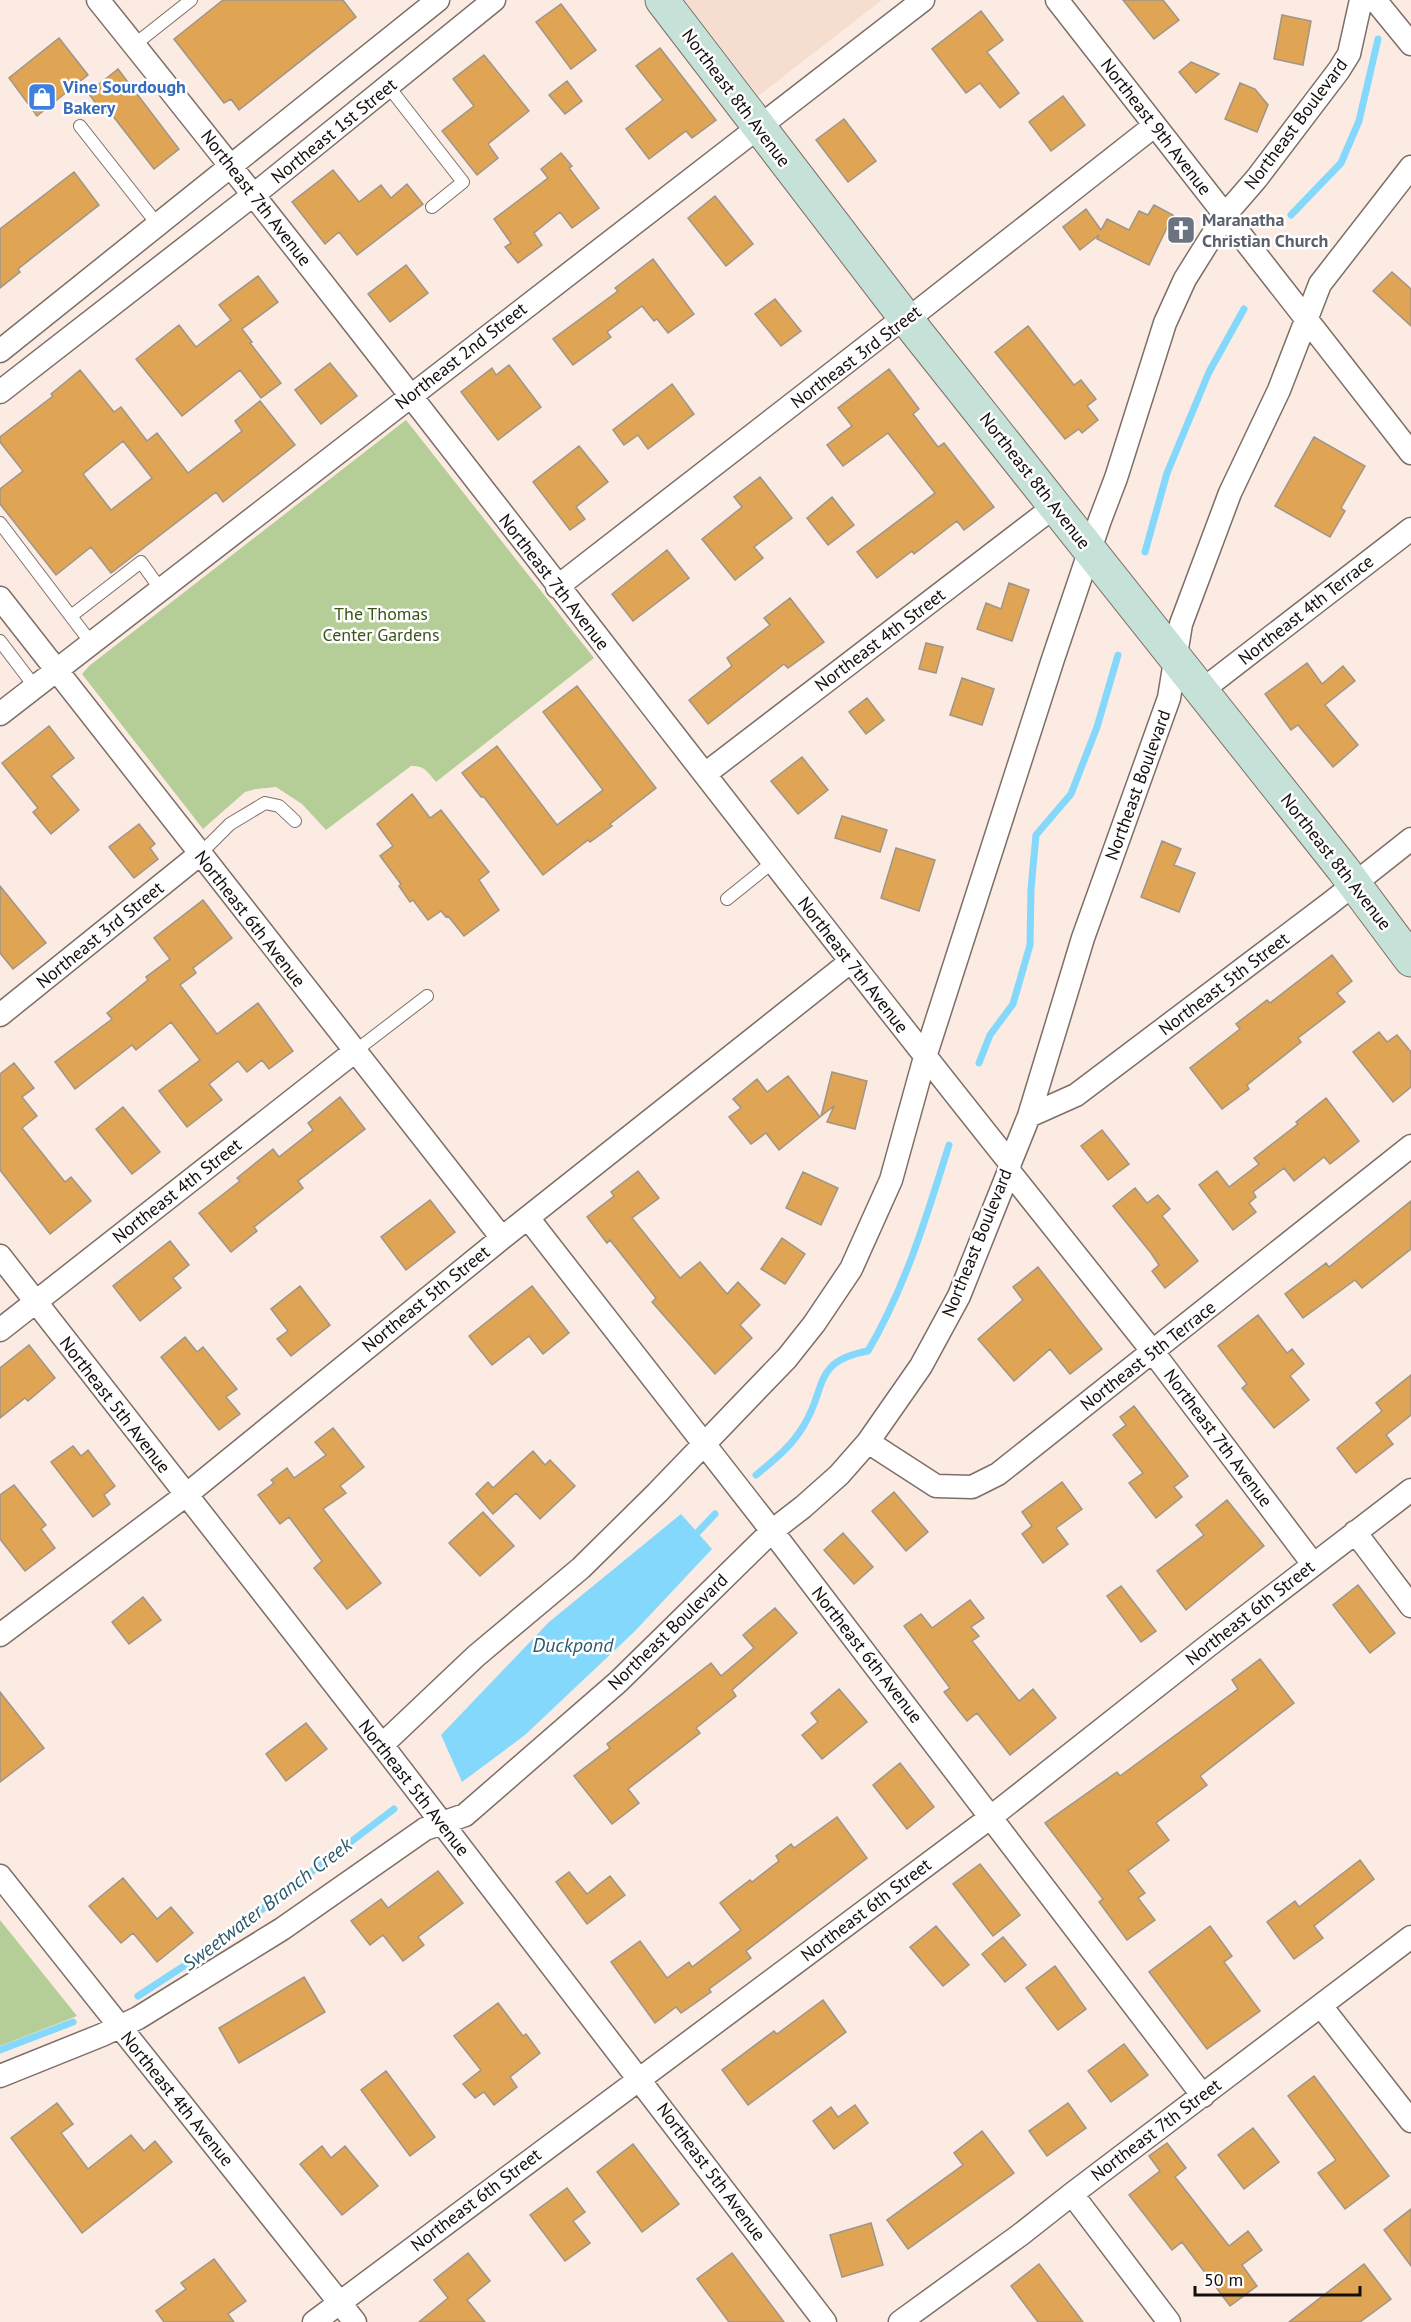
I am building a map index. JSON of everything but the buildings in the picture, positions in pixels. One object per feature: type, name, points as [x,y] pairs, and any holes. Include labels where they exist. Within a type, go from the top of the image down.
[{"type":"street","name":"Northeast 7th Avenue","points":[[98,0],[254,195],[925,1057],[1313,1564]]},
{"type":"street","name":"Northeast 1st Street","points":[[0,392],[65,339],[254,195],[494,0]]},
{"type":"street","name":"Northeast 8th Avenue","points":[[662,0],[907,320],[1354,884],[1411,960]]},
{"type":"street","name":"Northeast 9th Avenue","points":[[1057,0],[1411,453]]},
{"type":"street","name":"Northeast Boulevard","points":[[382,1745],[476,1656],[581,1568],[703,1445],[787,1358],[814,1324],[851,1269],[891,1180],[925,1057],[1166,323],[1185,279],[1225,214],[1257,178],[1340,70],[1349,54],[1361,0]]},
{"type":"street","points":[[1375,0],[1409,40]]},
{"type":"street","name":"Northeast 1st Street","points":[[0,351],[376,50],[431,2]]},
{"type":"street","name":"Northeast 2nd Street","points":[[0,714],[758,128],[915,3]]},
{"type":"street","points":[[376,50],[394,82]]},
{"type":"street","name":"Northeast 3rd Street","points":[[557,587],[893,326],[907,320],[1154,126]]},
{"type":"street","name":"Northeast Boulevard","points":[[0,2076],[138,2018],[282,1929],[425,1830],[465,1815],[618,1682],[772,1531],[803,1508],[839,1475],[868,1442],[921,1366],[959,1296],[1010,1167],[1029,1116],[1083,938],[1169,698],[1181,624],[1230,493],[1279,390],[1320,284],[1411,167]]},
{"type":"street","points":[[45,314],[65,339]]},
{"type":"street","name":"Northeast 4th Street","points":[[705,774],[1055,506]]},
{"type":"street","name":"Northeast 4th Terrace","points":[[1201,692],[1411,529]]},
{"type":"street","name":"Northeast 6th Avenue","points":[[0,598],[502,1238]]},
{"type":"street","name":"Northeast 5th Street","points":[[1029,1116],[1077,1095],[1411,839]]},
{"type":"street","name":"Northeast 3rd Street","points":[[0,1015],[200,855]]},
{"type":"street","name":"Northeast 5th Street","points":[[0,1635],[186,1495],[502,1238],[850,962]]},
{"type":"street","name":"Northeast 4th Street","points":[[0,1330],[354,1052]]},
{"type":"street","name":"Northeast 5th Terrace","points":[[868,1442],[936,1486],[972,1487],[999,1474],[1411,1146]]},
{"type":"street","name":"Northeast 6th Avenue","points":[[528,1218],[992,1817],[1203,2096]]},
{"type":"street","name":"Northeast 5th Avenue","points":[[0,1256],[382,1745],[825,2322]]},
{"type":"street","name":"Northeast 6th Street","points":[[314,2322],[992,1817],[1313,1564],[1411,1490]]},
{"type":"street","points":[[1355,1532],[1411,1606]]},
{"type":"street","name":"Northeast 4th Avenue","points":[[0,1875],[356,2322]]},
{"type":"street","name":"Northeast 7th Street","points":[[900,2322],[1020,2235],[1261,2049],[1411,1937]]},
{"type":"street","points":[[1321,2006],[1411,2121]]},
{"type":"street","points":[[1072,2194],[1169,2322]]},
{"type":"lane","points":[[134,45],[176,5],[191,0]]},
{"type":"lane","points":[[394,82],[463,182],[432,207]]},
{"type":"lane","points":[[80,126],[158,225]]},
{"type":"lane","points":[[0,523],[92,644]]},
{"type":"lane","points":[[71,616],[141,562],[161,590]]},
{"type":"lane","points":[[0,641],[35,687]]},
{"type":"lane","points":[[200,855],[211,840],[230,824],[265,803],[279,806],[295,821]]},
{"type":"lane","points":[[728,899],[773,862]]},
{"type":"lane","points":[[354,1052],[427,996]]},
{"type":"shaded area","points":[[685,0],[882,0],[758,96]]},
{"type":"green space","name":"The Thomas Center Gardens","points":[[406,420],[594,658],[436,782],[423,768],[411,766],[326,830],[302,804],[276,787],[256,789],[245,792],[203,829],[82,674],[89,666]]},
{"type":"green space","points":[[0,1920],[77,2016],[0,2046]]},
{"type":"water","name":"Duckpond","points":[[681,1514],[712,1549],[634,1632],[525,1735],[462,1782],[441,1735],[549,1622]]},
{"type":"waterway","points":[[1291,215],[1341,163],[1359,121],[1378,39]]},
{"type":"waterway","points":[[1145,552],[1167,473],[1209,372],[1244,309]]},
{"type":"waterway","points":[[979,1063],[990,1035],[1013,1004],[1030,945],[1031,889],[1036,835],[1071,794],[1097,727],[1118,655]]},
{"type":"waterway","points":[[756,1475],[782,1452],[799,1432],[811,1412],[829,1369],[850,1356],[868,1351],[905,1276],[949,1145]]},
{"type":"waterway","points":[[697,1533],[715,1514]]},
{"type":"waterway","name":"Sweetwater Branch Creek","points":[[138,1996],[207,1951],[394,1809]]},
{"type":"waterway","name":"Sweetwater Branch Creek","points":[[0,2050],[73,2022]]},
{"type":"place","name":"Vine Sourdough Bakery","points":[[42,97]]},
{"type":"place","name":"Maranatha Christian Church","points":[[1181,230]]}]
